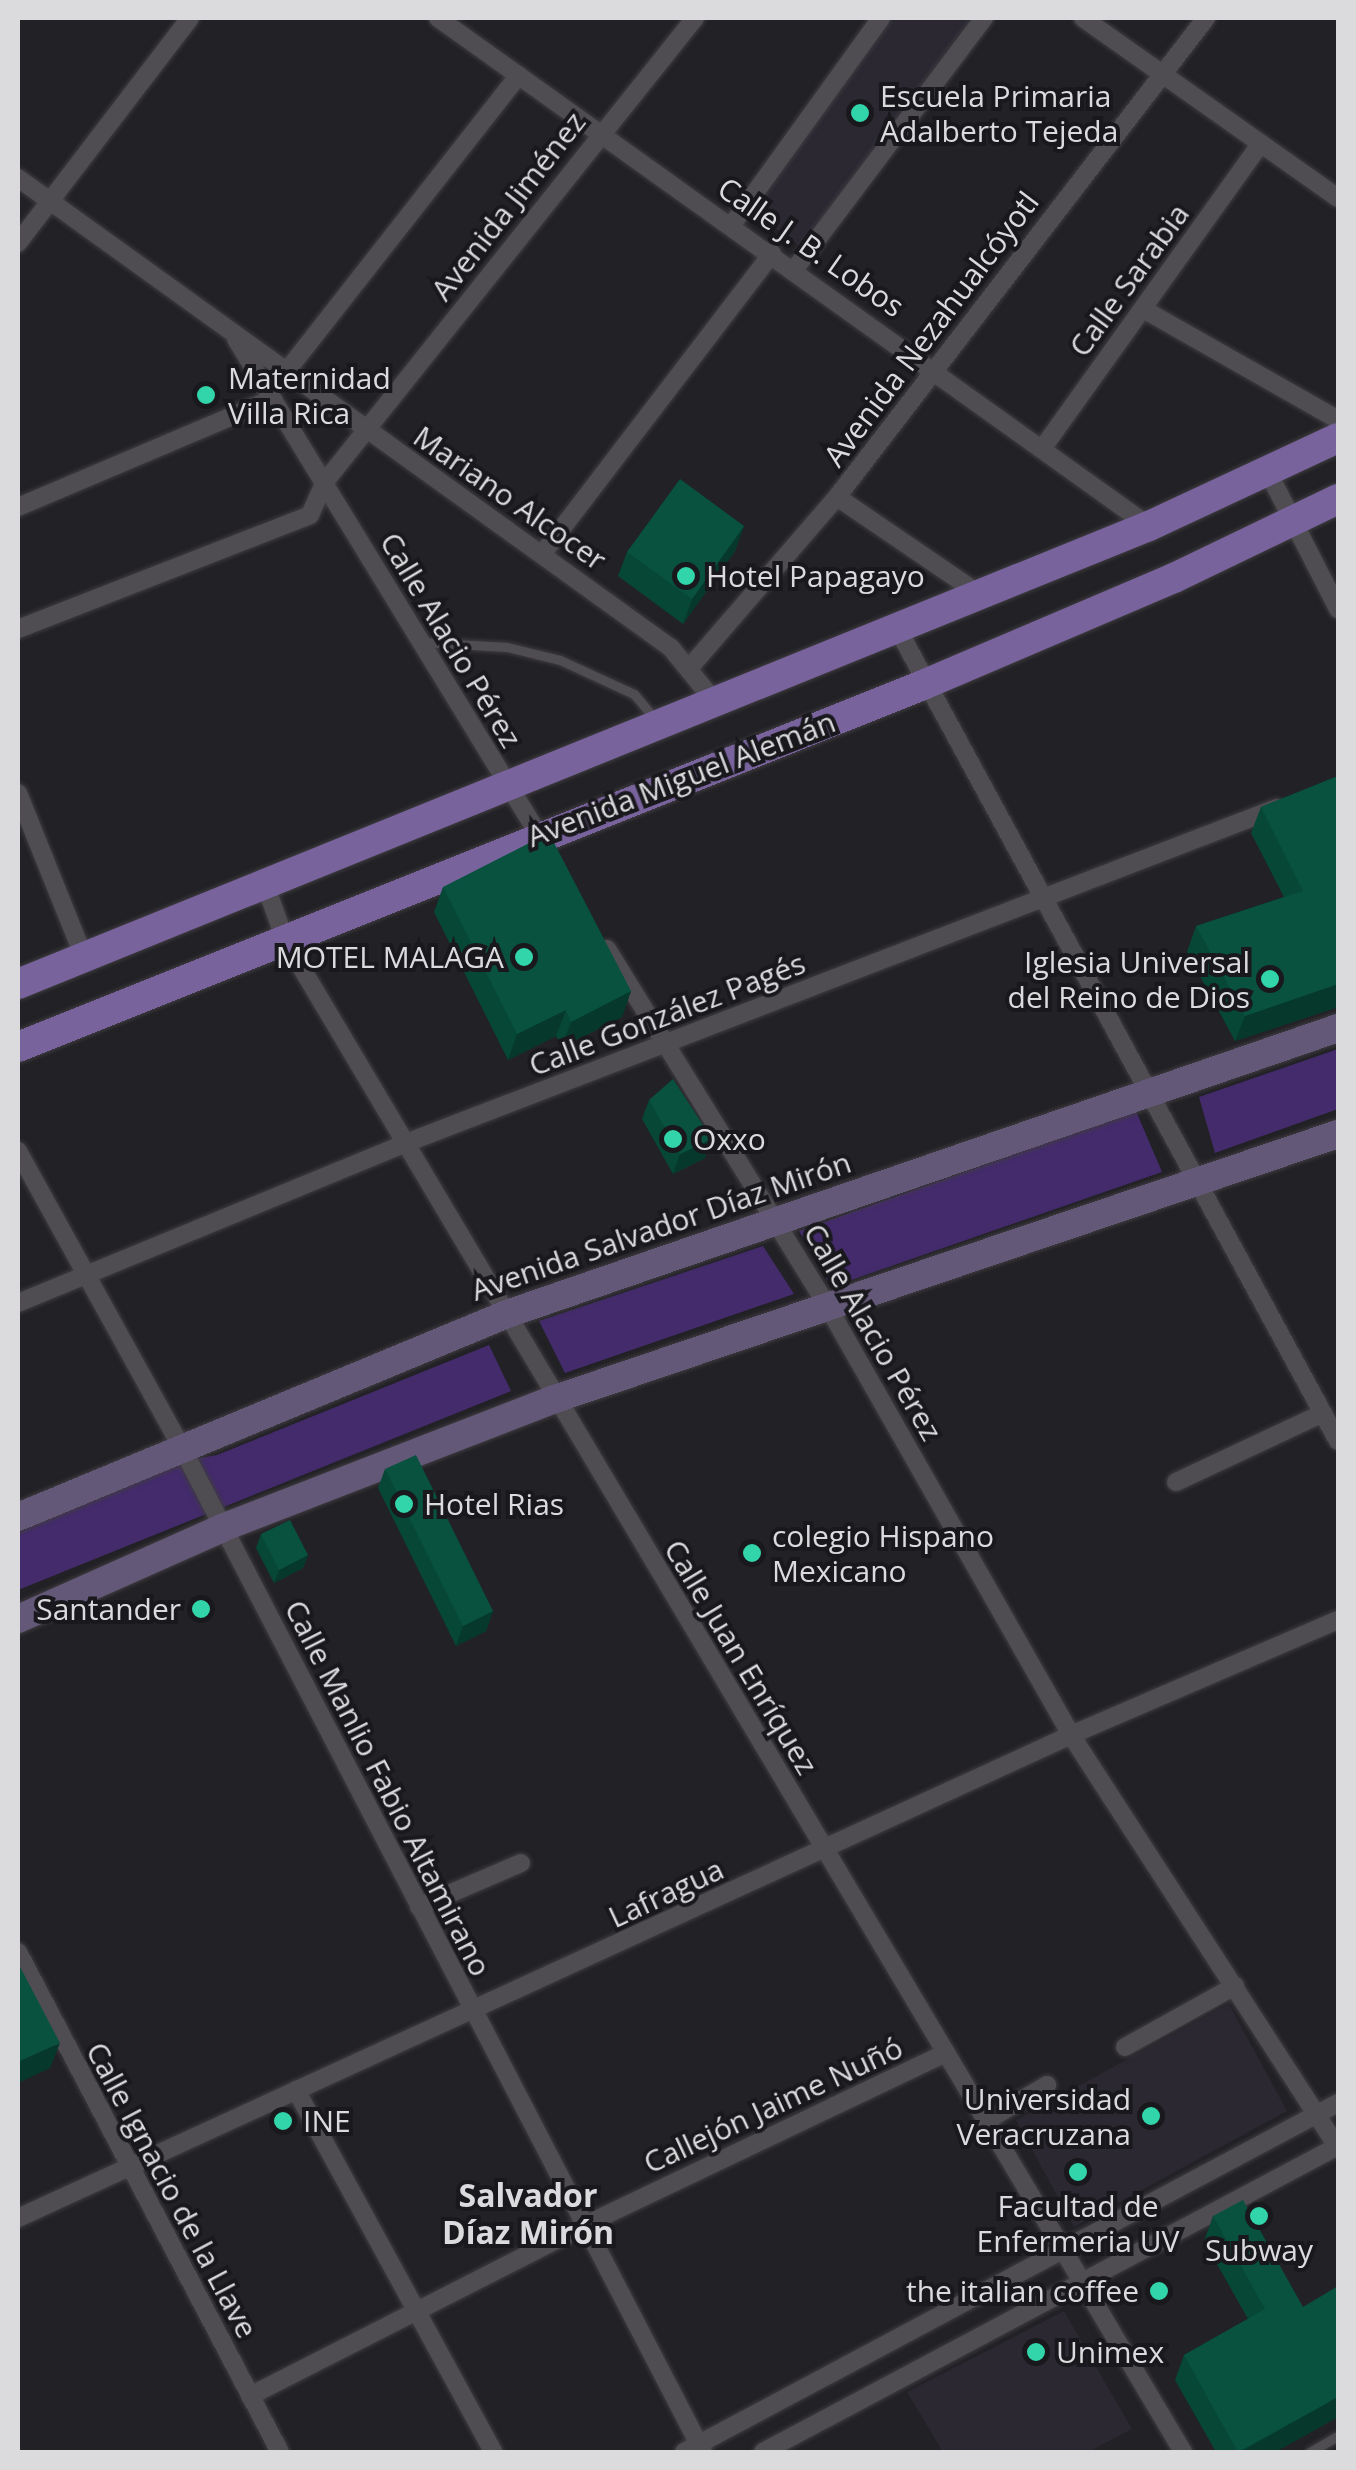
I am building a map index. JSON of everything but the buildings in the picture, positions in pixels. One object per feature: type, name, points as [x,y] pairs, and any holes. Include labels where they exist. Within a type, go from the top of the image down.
[{"type":"main road","name":"Avenida Miguel Alemán","points":[[18,984],[1149,526],[1269,474],[1338,438]]},
{"type":"main road","name":"Avenida Miguel Alemán","points":[[18,1047],[922,684],[1338,500]]},
{"type":"main road","name":"Avenida Salvador Díaz Mirón","points":[[18,1517],[180,1444],[506,1314],[1338,1028]]},
{"type":"main road","points":[[18,1619],[222,1528],[556,1400],[1338,1134]]},
{"type":"street","points":[[18,243],[190,18]]},
{"type":"street","name":"Calle J. B. Lobos","points":[[438,18],[934,367],[1149,526]]},
{"type":"street","name":"Avenida Jiménez","points":[[18,628],[310,514],[324,483],[696,18]]},
{"type":"street","points":[[731,226],[882,18]]},
{"type":"street","points":[[794,270],[984,18]]},
{"type":"street","points":[[1083,18],[1338,198]]},
{"type":"street","name":"Avenida Nezahualcóyotl","points":[[691,666],[838,497],[934,367],[1206,18]]},
{"type":"street","points":[[286,372],[519,75]]},
{"type":"street","name":"Calle Sarabia","points":[[1042,449],[1261,143]]},
{"type":"street","name":"Mariano Alcocer","points":[[18,178],[366,431],[543,553],[691,666],[714,701]]},
{"type":"street","points":[[543,553],[772,254]]},
{"type":"street","points":[[1143,309],[1338,420]]},
{"type":"street","name":"Calle Alacio Pérez","points":[[236,338],[558,867]]},
{"type":"street","points":[[18,507],[272,400]]},
{"type":"street","points":[[1269,474],[1338,609]]},
{"type":"street","points":[[838,497],[979,594]]},
{"type":"street","points":[[896,626],[922,684],[1338,1441]]},
{"type":"street","points":[[18,793],[84,957]]},
{"type":"street","name":"Calle González Pagés","points":[[18,1304],[406,1144],[1303,798]]},
{"type":"street","name":"Calle Juan Enríquez","points":[[265,884],[285,940],[1183,2452]]},
{"type":"street","name":"Calle Alacio Pérez","points":[[597,932],[828,1306],[1071,1735],[1338,2147]]},
{"type":"street","name":"Calle Manlio Fabio Altamirano","points":[[18,1151],[180,1444],[585,2224],[696,2450]]},
{"type":"street","points":[[1176,1482],[1323,1413]]},
{"type":"street","name":"Lafragua","points":[[18,2218],[1071,1735],[1338,1620]]},
{"type":"street","points":[[419,1907],[521,1863]]},
{"type":"street","name":"Calle Ignacio de la Llave","points":[[18,1952],[280,2452]]},
{"type":"street","points":[[1125,2047],[1234,1986]]},
{"type":"street","name":"Callejón Jaime Nuñó","points":[[250,2396],[585,2224],[946,2053]]},
{"type":"street","points":[[986,2121],[1047,2085]]},
{"type":"street","points":[[296,2090],[493,2452]]},
{"type":"street","points":[[696,2450],[1060,2246],[1338,2103]]},
{"type":"street","points":[[763,2452],[1079,2280],[1338,2147]]},
{"type":"lane","points":[[420,642],[507,647],[560,660],[634,694],[659,723]]},
{"type":"lane","points":[[1310,2452],[1338,2436]]},
{"type":"shaded area","name":"Escuela Primaria Adalberto Tejeda","points":[[890,18],[971,18],[801,247],[748,208]]},
{"type":"shaded area","points":[[1338,1049],[1338,1109],[1215,1153],[1199,1097]]},
{"type":"shaded area","points":[[1136,1111],[1162,1172],[831,1287],[799,1231]]},
{"type":"shaded area","points":[[763,1246],[794,1294],[565,1373],[539,1321]]},
{"type":"shaded area","points":[[489,1345],[511,1391],[18,1590],[18,1533],[171,1463],[217,1455]]},
{"type":"shaded area","name":"Universidad Veracruzana","points":[[1229,2004],[1287,2111],[1074,2227],[1016,2120]]},
{"type":"shaded area","name":"Unimex","points":[[1064,2311],[1132,2429],[1088,2452],[943,2452],[907,2392]]},
{"type":"place","name":"Escuela Primaria Adalberto Tejeda","points":[[860,113]]},
{"type":"place","name":"Maternidad Villa Rica","points":[[206,395]]},
{"type":"place","name":"Hotel Papagayo","points":[[686,576]]},
{"type":"place","name":"MOTEL MALAGA","points":[[524,957]]},
{"type":"place","name":"Iglesia Universal del Reino de Dios","points":[[1270,979]]},
{"type":"place","name":"Oxxo","points":[[673,1139]]},
{"type":"place","name":"Hotel Rias","points":[[404,1504]]},
{"type":"place","name":"colegio Hispano Mexicano","points":[[752,1553]]},
{"type":"place","name":"Santander","points":[[201,1609]]},
{"type":"place","name":"Universidad Veracruzana","points":[[1151,2116]]},
{"type":"place","name":"INE","points":[[283,2121]]},
{"type":"place","name":"Facultad de Enfermeria UV","points":[[1078,2172]]},
{"type":"place","name":"Subway","points":[[1259,2216]]},
{"type":"place","name":"the italian coffee","points":[[1159,2291]]},
{"type":"place","name":"Unimex","points":[[1036,2352]]},
{"type":"district","name":"Salvador Díaz Mirón","points":[[528,2214]]}]
